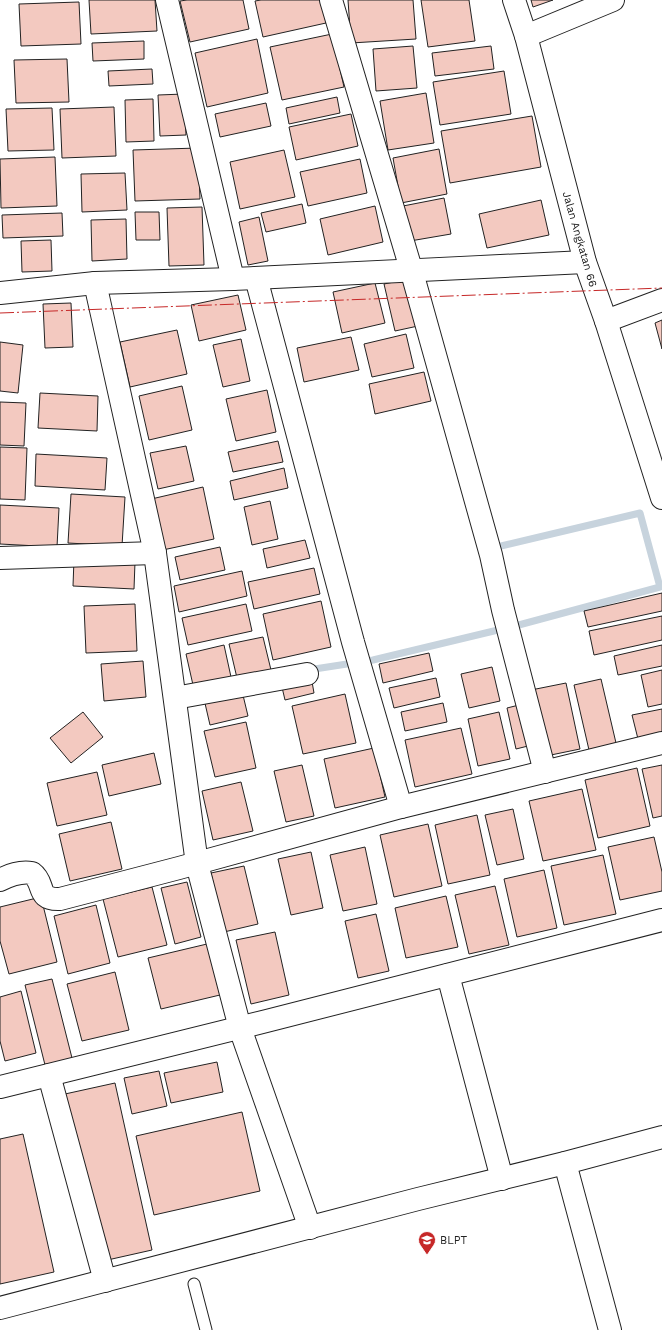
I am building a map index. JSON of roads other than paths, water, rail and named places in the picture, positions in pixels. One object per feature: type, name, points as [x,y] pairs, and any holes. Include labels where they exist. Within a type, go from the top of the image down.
[{"type":"street","points":[[167,0],[233,279]]},
{"type":"street","points":[[331,0],[411,269],[489,548],[545,772]]},
{"type":"street","name":"Jalan Angkatan 66","points":[[514,0],[526,36],[585,262],[606,321],[662,495]]},
{"type":"street","points":[[526,36],[613,0]]},
{"type":"street","points":[[0,293],[95,283],[233,279],[411,269],[585,262]]},
{"type":"street","points":[[256,278],[353,642],[401,807]]},
{"type":"street","points":[[95,283],[155,553],[197,864],[240,1028],[310,1228]]},
{"type":"street","points":[[606,321],[662,300]]},
{"type":"street","points":[[0,558],[155,553]]},
{"type":"street","points":[[175,698],[307,674]]},
{"type":"street","points":[[0,880],[10,875],[22,872],[32,873],[38,879],[42,893],[45,896],[53,899],[60,899],[197,864],[401,807],[662,743]]},
{"type":"street","points":[[0,1088],[662,920]]},
{"type":"street","points":[[448,975],[502,1179]]},
{"type":"street","points":[[49,1075],[105,1281]]},
{"type":"street","points":[[0,1308],[105,1281],[188,1265],[310,1228],[662,1137]]},
{"type":"street","points":[[565,1163],[610,1330]]},
{"type":"lane","points":[[194,1284],[206,1330]]},
{"type":"waterway","points":[[501,546],[640,513],[660,587],[515,626]]},
{"type":"waterway","points":[[308,670],[373,660],[498,630]]},
{"type":"place","name":"BLPT","points":[[427,1255]]}]
